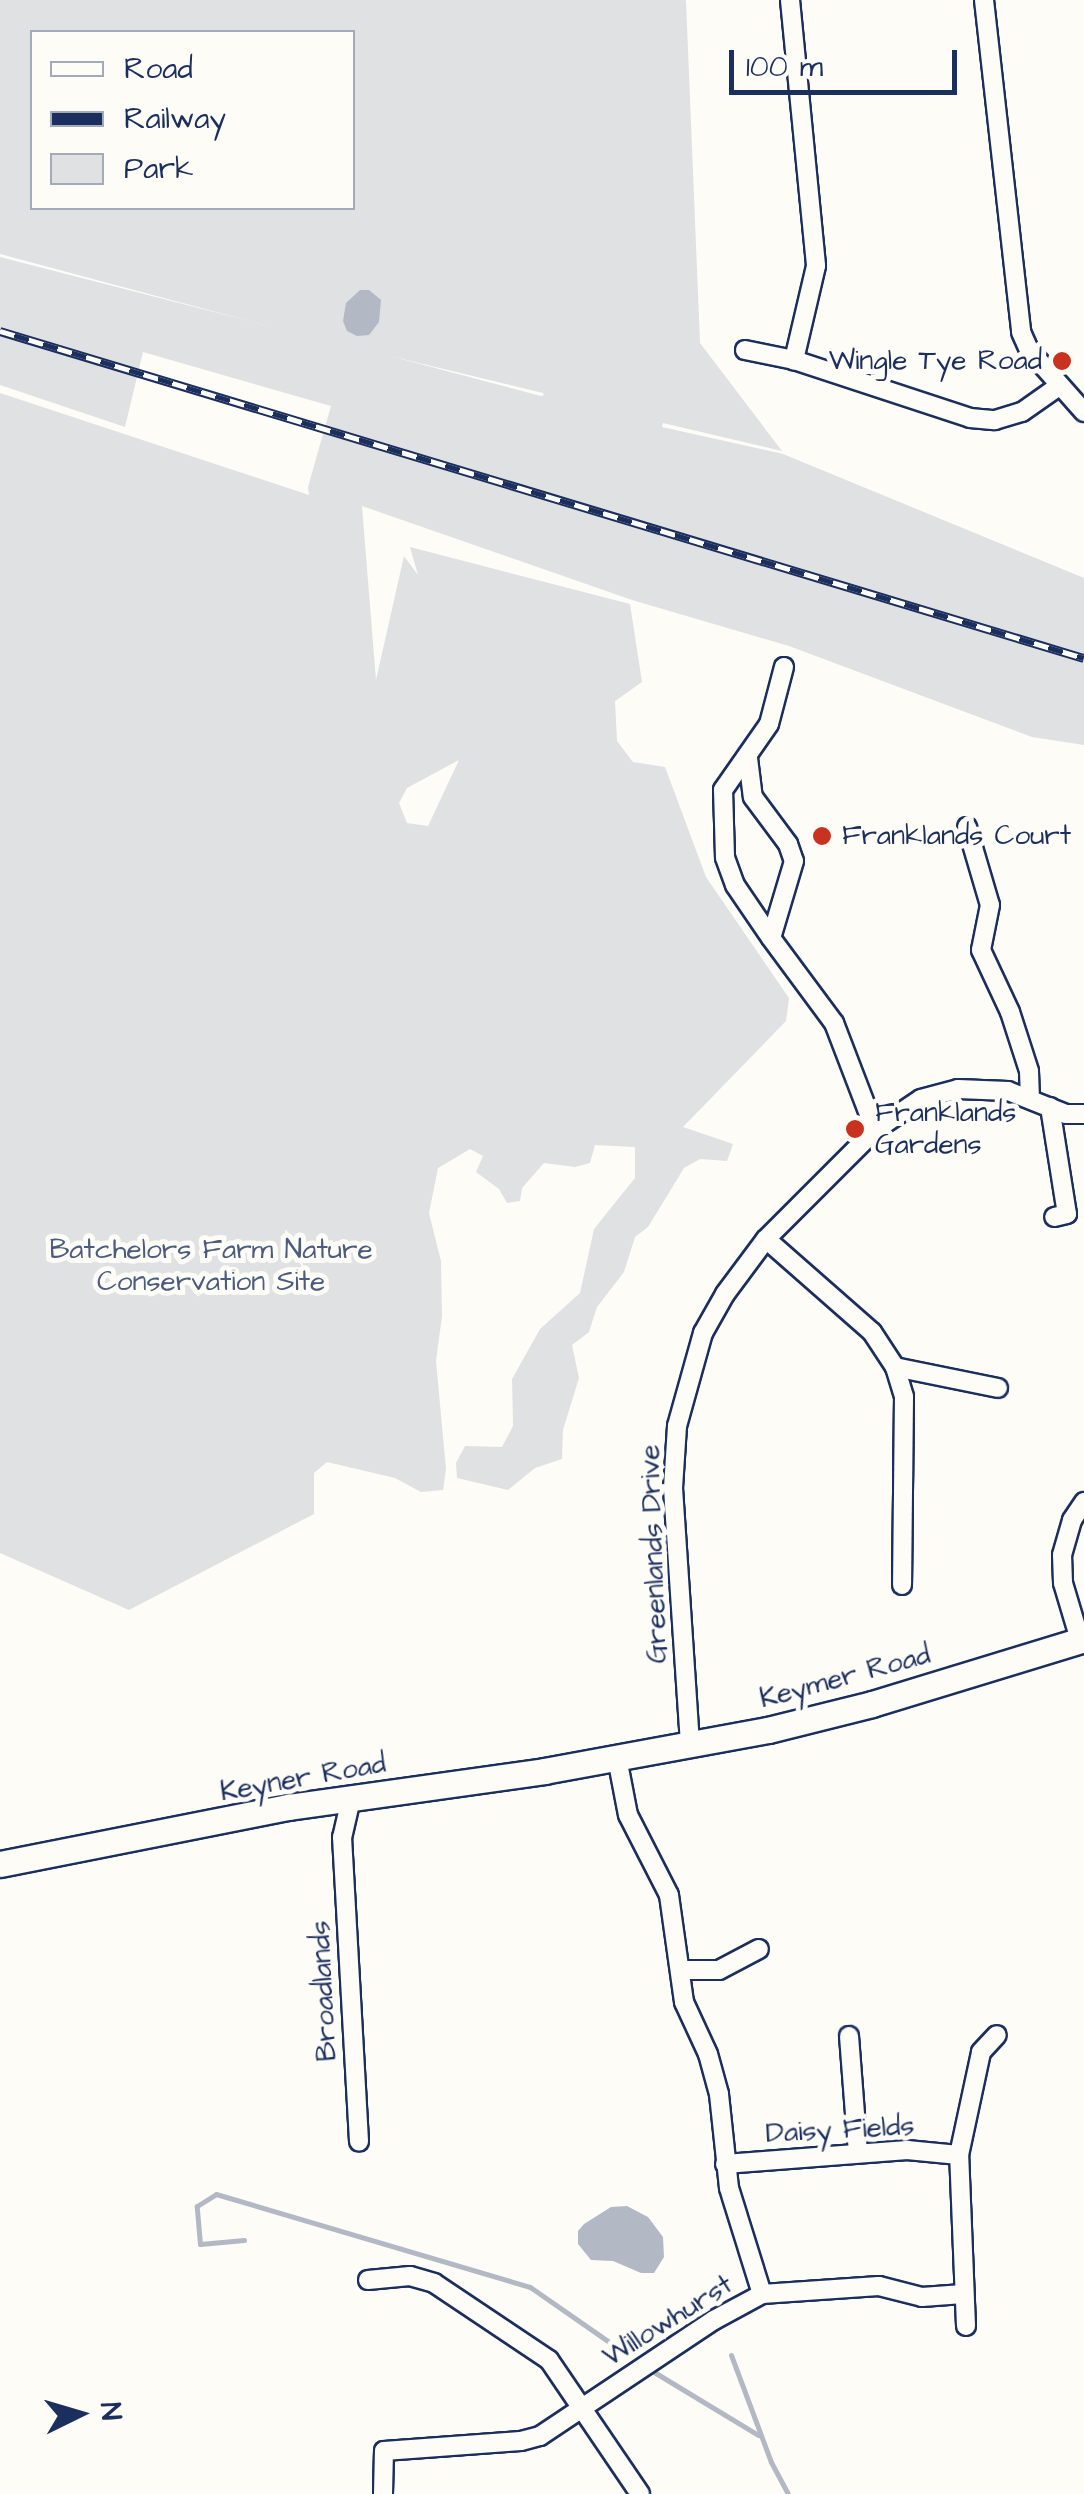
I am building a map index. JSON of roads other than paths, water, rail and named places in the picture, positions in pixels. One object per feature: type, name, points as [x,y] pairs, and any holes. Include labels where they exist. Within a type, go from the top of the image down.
[{"type":"street","points":[[790,0],[816,266],[794,360]]},
{"type":"street","points":[[984,0],[1021,332],[1030,350],[1084,412]]},
{"type":"street","points":[[745,350],[794,360],[970,418],[996,420],[1022,412],[1060,386]]},
{"type":"street","points":[[784,667],[769,724],[723,790],[726,857],[735,885],[834,1023],[874,1130]]},
{"type":"street","points":[[748,758],[754,797],[788,844],[794,861],[771,938]]},
{"type":"street","points":[[726,827],[739,802],[753,788]]},
{"type":"street","points":[[967,827],[990,905],[981,950],[1010,1012],[1028,1071],[1030,1096]]},
{"type":"street","name":"Greenlands Drive","points":[[690,1744],[673,1488],[677,1426],[702,1334],[766,1239],[874,1130],[920,1098],[958,1089],[1030,1096],[1050,1107],[1084,1114]]},
{"type":"street","points":[[1050,1107],[1067,1214],[1054,1216]]},
{"type":"street","points":[[766,1239],[872,1332],[895,1367],[904,1398],[902,1585]]},
{"type":"street","points":[[895,1367],[998,1388]]},
{"type":"street","points":[[1082,1640],[1063,1583],[1062,1555],[1072,1520],[1084,1502]]},
{"type":"street","name":"Keymer Road","points":[[617,1758],[872,1704],[1082,1640]]},
{"type":"street","name":"Keyner Road","points":[[0,1864],[351,1798],[617,1758]]},
{"type":"street","name":"Willowhurst","points":[[382,2494],[384,2451],[520,2441],[540,2436],[714,2320],[762,2294],[725,2164],[719,2094],[708,2054],[684,2002],[669,1895],[628,1815],[617,1758]]},
{"type":"street","name":"Broadlands","points":[[351,1798],[342,1837],[359,2142]]},
{"type":"street","points":[[319,1804],[342,1837]]},
{"type":"street","points":[[682,1970],[719,1970],[759,1949]]},
{"type":"street","points":[[966,2326],[959,2155],[981,2052],[997,2035]]},
{"type":"street","points":[[849,2036],[858,2153]]},
{"type":"street","name":"Daisy Fields","points":[[725,2164],[906,2150],[959,2155]]},
{"type":"street","points":[[368,2280],[410,2276],[434,2283],[549,2360],[640,2494]]},
{"type":"street","points":[[762,2294],[879,2286],[922,2297],[962,2294]]},
{"type":"waterway","points":[[244,2240],[200,2244],[197,2206],[216,2194],[530,2287],[628,2355]]},
{"type":"waterway","points":[[731,2355],[771,2462],[788,2494]]},
{"type":"waterway","points":[[654,2372],[758,2435]]},
{"type":"railway","points":[[0,331],[1084,658]]},
{"type":"place","name":"Wingle Tye Road","points":[[1062,361]]},
{"type":"place","name":"Franklands Court","points":[[822,836]]},
{"type":"place","name":"Franklands Gardens","points":[[855,1129]]},
{"type":"park label","name":"Batchelors Farm Nature Conservation Site","points":[[211,1266]]}]
